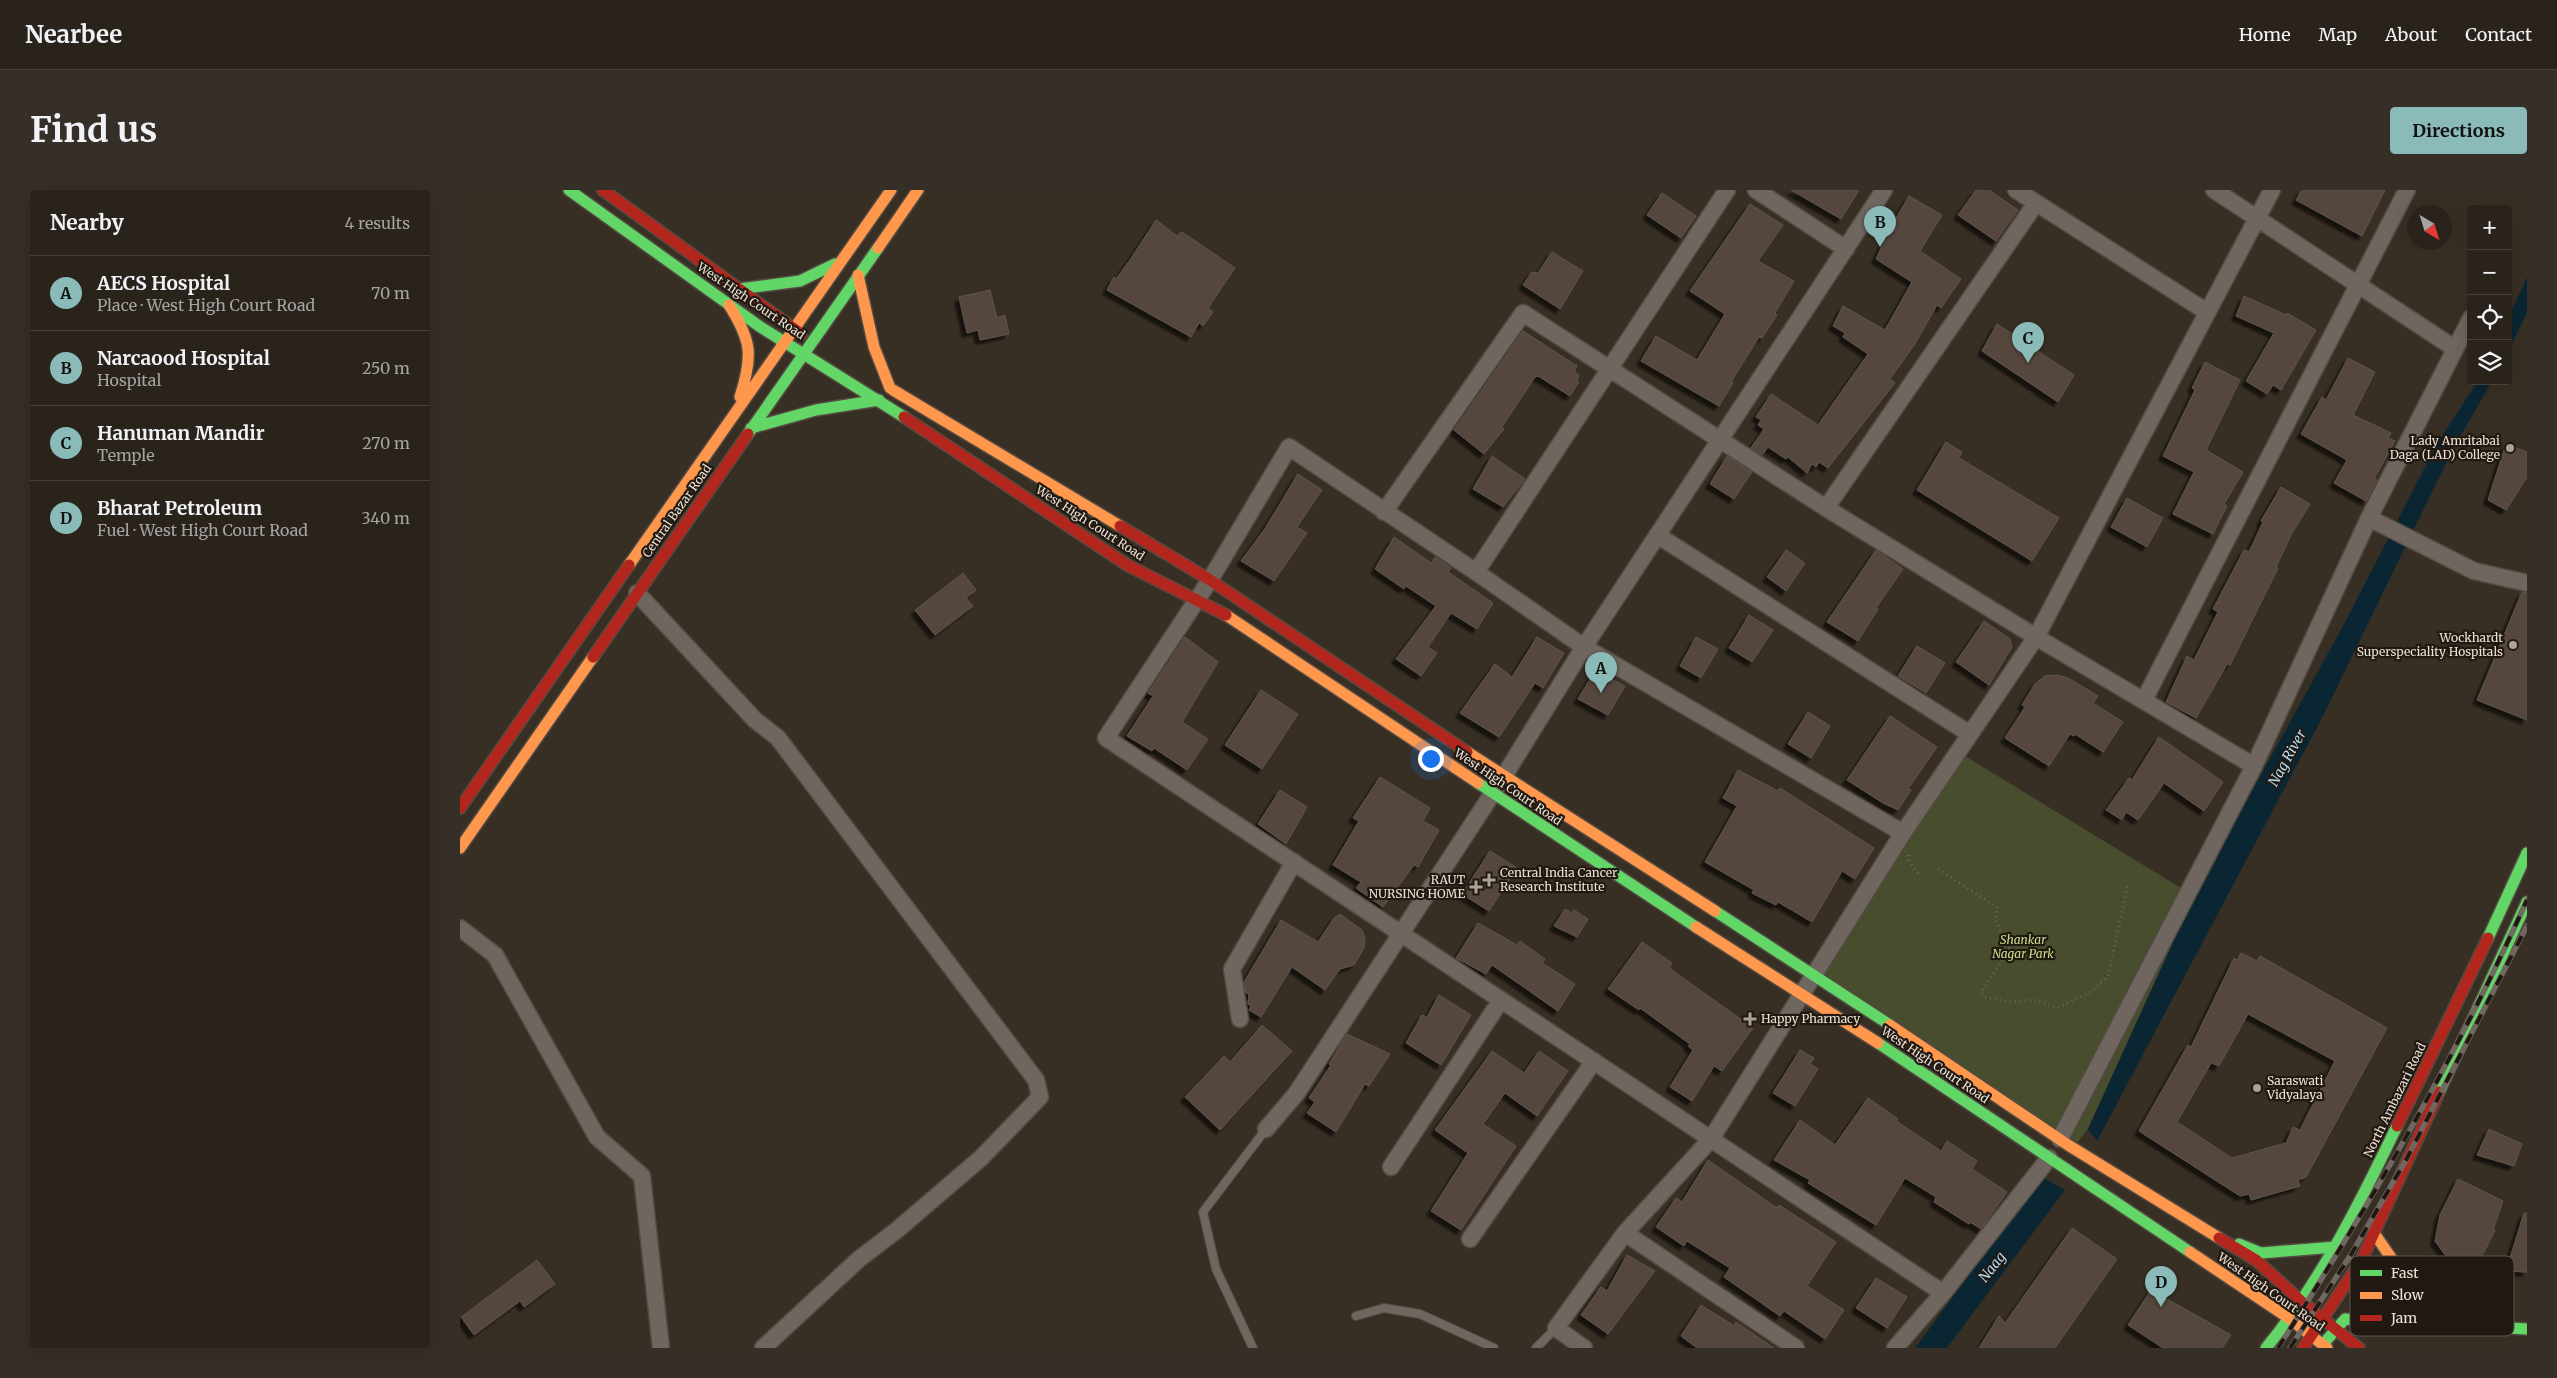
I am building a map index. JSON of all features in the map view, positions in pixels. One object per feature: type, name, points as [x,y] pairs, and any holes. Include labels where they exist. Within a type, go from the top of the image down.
[{"type":"main road","name":"West High Court Road","points":[[569,190],[785,342],[879,400],[1127,565],[1221,611],[1636,889],[1878,1043],[2290,1319],[2325,1346]]},
{"type":"main road","name":"West High Court Road","points":[[603,190],[739,290],[816,343]]},
{"type":"main road","name":"Central Bazar Road","points":[[460,808],[891,190]]},
{"type":"main road","name":"Central Bazar Road","points":[[460,848],[803,353],[816,343],[858,275],[918,190]]},
{"type":"main road","points":[[739,290],[774,288],[801,282],[825,271],[842,259]]},
{"type":"main road","points":[[858,275],[869,331],[880,368],[890,388]]},
{"type":"main road","points":[[727,303],[743,325],[747,343],[746,377],[734,415]]},
{"type":"main road","name":"West High Court Road","points":[[874,378],[1210,580],[1504,776],[1814,974],[2060,1139],[2256,1260],[2302,1302],[2359,1348]]},
{"type":"main road","points":[[751,428],[816,410],[879,400]]},
{"type":"main road","name":"North Ambazari Road","points":[[2266,1348],[2302,1302],[2335,1247],[2387,1147],[2512,889],[2527,853]]},
{"type":"main road","points":[[2362,1256],[2527,902]]},
{"type":"main road","points":[[2374,1233],[2390,1256]]},
{"type":"main road","points":[[2217,1235],[2261,1253],[2335,1247]]},
{"type":"main road","points":[[2303,1348],[2350,1278]]},
{"type":"main road","points":[[2325,1346],[2335,1328],[2345,1319],[2350,1319]]},
{"type":"main road","points":[[2514,1329],[2527,1329]]},
{"type":"street","points":[[1476,572],[1727,190]]},
{"type":"street","points":[[1756,190],[1846,249]]},
{"type":"street","points":[[1266,1129],[1296,1094],[1504,776],[1584,647],[1884,190]]},
{"type":"street","points":[[2016,190],[2207,312]]},
{"type":"street","points":[[2214,190],[2454,348]]},
{"type":"street","points":[[1584,1348],[1556,1328],[1625,1233],[1711,1139],[1902,833],[2036,637],[2272,190]]},
{"type":"street","points":[[2144,700],[2359,285],[2406,190]]},
{"type":"street","points":[[1826,508],[2036,203]]},
{"type":"street","points":[[1384,512],[1523,313],[1826,508],[2036,637],[2254,766]]},
{"type":"street","points":[[2060,1139],[2254,766],[2454,348],[2467,325]]},
{"type":"street","points":[[1902,833],[1584,647],[1476,572],[1288,447],[1210,580],[1106,738],[1943,1293]]},
{"type":"street","points":[[2372,519],[2474,571],[2527,583]]},
{"type":"street","points":[[1657,536],[1970,734]]},
{"type":"street","points":[[637,593],[755,720],[778,738],[1036,1080],[1040,1097],[980,1158],[897,1230],[859,1259],[763,1348]]},
{"type":"street","points":[[1240,1019],[1232,970],[1294,862]]},
{"type":"street","points":[[460,928],[495,955],[597,1137],[642,1176],[661,1348]]},
{"type":"street","points":[[1391,1166],[1501,1000]]},
{"type":"street","points":[[1470,1239],[1594,1061]]},
{"type":"street","points":[[1895,1348],[1943,1293],[2049,1158]]},
{"type":"street","points":[[1625,1233],[1796,1348]]},
{"type":"lane","points":[[1253,1348],[1216,1269],[1203,1212],[1266,1129]]},
{"type":"lane","points":[[1356,1316],[1384,1308],[1420,1314],[1494,1348]]},
{"type":"lane","points":[[1536,1348],[1556,1328]]},
{"type":"path","points":[[1938,869],[1998,908],[1996,919],[2010,950],[1981,992],[1985,997],[2009,1002],[2036,1000],[2057,1008],[2090,992],[2108,976],[2128,884]]},
{"type":"green space","name":"Shankar Nagar Park","points":[[1965,756],[2194,896],[2088,1129],[2077,1143],[1819,973],[1910,832]]},
{"type":"water","points":[[2527,277],[2527,313],[2512,343],[2512,310]]},
{"type":"water","name":"Nag River","points":[[2475,385],[2490,385],[2452,451],[2323,716],[2097,1141],[2088,1129],[2194,896],[2343,626],[2438,442]]},
{"type":"water","name":"Naag","points":[[2042,1177],[2065,1190],[1947,1348],[1915,1348]]},
{"type":"building","points":[[1791,190],[1859,190],[1841,219]]},
{"type":"building","points":[[1976,190],[1989,190],[2018,210],[1996,241],[1958,215]]},
{"type":"building","points":[[2302,190],[2385,190],[2362,236],[2296,200]]},
{"type":"building","points":[[1662,193],[1696,216],[1681,238],[1647,215]]},
{"type":"building","points":[[1909,196],[1942,215],[1920,251],[1961,279],[1941,308],[1937,305],[1915,344],[1890,379],[1895,383],[1828,468],[1819,462],[1816,467],[1812,464],[1807,473],[1788,457],[1786,459],[1768,447],[1762,455],[1751,448],[1764,429],[1758,425],[1761,420],[1756,417],[1771,394],[1818,425],[1868,354],[1843,337],[1845,333],[1833,326],[1843,306],[1885,330],[1912,282],[1876,259],[1889,230]]},
{"type":"building","points":[[1750,204],[1783,225],[1758,261],[1794,281],[1775,313],[1777,315],[1762,338],[1759,337],[1731,382],[1733,383],[1719,406],[1641,361],[1656,336],[1697,360],[1725,314],[1690,291]]},
{"type":"building","points":[[1156,220],[1177,236],[1182,232],[1235,268],[1208,308],[1213,312],[1203,326],[1199,323],[1191,337],[1107,290],[1114,277],[1116,279]]},
{"type":"building","points":[[1552,252],[1583,271],[1560,309],[1523,285],[1532,272],[1538,273]]},
{"type":"building","points":[[990,290],[997,318],[1005,315],[1009,334],[980,340],[978,330],[967,333],[959,297]]},
{"type":"building","points":[[2244,296],[2286,315],[2287,313],[2316,330],[2281,390],[2273,385],[2267,394],[2246,381],[2274,333],[2236,316]]},
{"type":"building","points":[[1997,324],[2074,375],[2058,402],[1982,351]]},
{"type":"building","points":[[1523,331],[1577,366],[1574,372],[1579,375],[1577,380],[1579,382],[1570,396],[1538,376],[1535,377],[1502,427],[1504,429],[1484,454],[1454,430]]},
{"type":"building","points":[[2348,358],[2375,372],[2353,415],[2391,433],[2388,438],[2395,441],[2374,479],[2377,480],[2366,501],[2334,483],[2347,460],[2301,434],[2322,397],[2326,400]]},
{"type":"building","points":[[2205,362],[2240,380],[2206,450],[2243,472],[2224,504],[2227,506],[2213,534],[2173,514],[2194,472],[2163,456],[2195,390],[2192,388]]},
{"type":"building","points":[[1946,442],[1962,452],[1959,458],[2059,518],[2032,561],[1917,490]]},
{"type":"building","points":[[2506,444],[2527,452],[2527,477],[2506,510],[2488,500]]},
{"type":"building","points":[[1492,456],[1525,479],[1503,507],[1473,489]]},
{"type":"building","points":[[1727,456],[1752,472],[1734,499],[1710,484]]},
{"type":"building","points":[[1298,474],[1322,490],[1297,527],[1307,533],[1274,581],[1241,561],[1264,530]]},
{"type":"building","points":[[2281,487],[2310,504],[2292,533],[2276,567],[2278,568],[2230,665],[2227,664],[2196,718],[2166,702],[2187,656],[2194,660],[2218,612],[2213,609],[2244,550],[2249,552],[2263,522],[2261,521]]},
{"type":"building","points":[[2127,498],[2163,518],[2147,547],[2111,527]]},
{"type":"building","points":[[1394,537],[1431,563],[1435,557],[1451,568],[1448,572],[1493,603],[1477,629],[1451,613],[1428,647],[1437,653],[1421,676],[1396,659],[1436,606],[1406,586],[1404,589],[1375,569]]},
{"type":"building","points":[[1786,550],[1805,563],[1786,591],[1767,577]]},
{"type":"building","points":[[1876,550],[1903,569],[1876,608],[1878,609],[1858,641],[1827,622]]},
{"type":"building","points":[[963,573],[976,590],[966,598],[973,606],[935,635],[915,610]]},
{"type":"building","name":"Wockhardt Superspeciality Hospitals","points":[[2522,592],[2527,593],[2527,720],[2477,700]]},
{"type":"building","points":[[1749,615],[1773,630],[1752,662],[1729,648]]},
{"type":"building","points":[[1984,621],[2010,639],[2012,647],[1989,685],[1956,662]]},
{"type":"building","points":[[1185,637],[1218,662],[1182,722],[1208,739],[1187,770],[1154,748],[1152,751],[1127,736],[1153,696],[1148,693]]},
{"type":"building","points":[[1537,637],[1564,653],[1543,688],[1535,683],[1499,737],[1460,713],[1495,664],[1512,677]]},
{"type":"building","points":[[1696,637],[1718,649],[1701,678],[1680,666]]},
{"type":"building","points":[[1917,646],[1945,663],[1926,693],[1898,676]]},
{"type":"building","points":[[1595,671],[1625,686],[1608,715],[1578,699]]},
{"type":"building","points":[[2057,675],[2068,678],[2098,696],[2093,703],[2123,722],[2103,752],[2075,734],[2074,736],[2070,734],[2049,766],[2005,738],[2025,707],[2022,705],[2035,684],[2045,676]]},
{"type":"building","points":[[1261,690],[1298,714],[1262,769],[1225,745]]},
{"type":"building","points":[[1808,712],[1830,726],[1811,758],[1788,744]]},
{"type":"building","points":[[1890,716],[1937,747],[1908,789],[1911,790],[1898,810],[1883,803],[1847,780]]},
{"type":"building","points":[[2159,737],[2223,782],[2204,811],[2164,783],[2138,820],[2126,812],[2122,820],[2106,810],[2129,778],[2132,780]]},
{"type":"building","points":[[1738,770],[1778,791],[1780,788],[1874,848],[1855,879],[1842,871],[1812,922],[1778,902],[1776,905],[1752,893],[1754,890],[1705,862],[1737,806],[1723,798]]},
{"type":"building","points":[[1380,777],[1430,808],[1423,821],[1439,830],[1418,867],[1414,865],[1383,907],[1356,888],[1361,882],[1333,865],[1359,821],[1353,818]]},
{"type":"building","points":[[1280,790],[1307,807],[1286,844],[1258,824]]},
{"type":"building","points":[[1490,851],[1517,868],[1489,911],[1462,894]]},
{"type":"building","points":[[1565,909],[1572,913],[1574,910],[1588,919],[1577,937],[1554,926]]},
{"type":"building","points":[[1340,914],[1362,930],[1365,938],[1364,948],[1354,965],[1340,969],[1325,990],[1292,967],[1261,1017],[1249,1010],[1251,1006],[1248,1004],[1249,994],[1246,993],[1244,982],[1281,920],[1318,942],[1334,918]]},
{"type":"building","points":[[1478,923],[1517,945],[1520,941],[1545,959],[1542,963],[1575,984],[1558,1011],[1492,965],[1486,974],[1456,958]]},
{"type":"building","points":[[1642,942],[1672,963],[1669,968],[1753,1028],[1722,1071],[1714,1066],[1692,1101],[1670,1087],[1693,1050],[1688,1046],[1690,1044],[1640,1008],[1639,1010],[1608,989]]},
{"type":"building","name":"Saraswati Vidyalaya","points":[[2241,953],[2257,961],[2260,956],[2387,1028],[2306,1177],[2298,1180],[2300,1186],[2251,1200],[2249,1194],[2240,1196],[2139,1131],[2188,1045],[2191,1047],[2234,958],[2237,960]],"holes":[[[2248,1014],[2335,1061],[2300,1130],[2293,1127],[2286,1143],[2232,1158],[2177,1122],[2211,1063],[2219,1066]]]},
{"type":"building","points":[[1439,995],[1471,1015],[1441,1065],[1406,1043],[1422,1015],[1427,1017]]},
{"type":"building","points":[[1262,1025],[1292,1051],[1220,1130],[1185,1097],[1224,1056],[1230,1062]]},
{"type":"building","points":[[1347,1034],[1390,1054],[1369,1086],[1365,1084],[1336,1132],[1307,1113],[1315,1102],[1309,1098],[1331,1065],[1329,1064]]},
{"type":"building","points":[[1800,1050],[1814,1058],[1810,1064],[1818,1069],[1795,1106],[1773,1093]]},
{"type":"building","points":[[1492,1051],[1524,1073],[1539,1051],[1568,1071],[1537,1116],[1505,1093],[1483,1124],[1516,1146],[1461,1230],[1431,1211],[1468,1153],[1435,1130]]},
{"type":"building","points":[[1868,1098],[1898,1119],[1896,1121],[1941,1151],[1947,1141],[1977,1161],[1972,1169],[2007,1192],[1981,1229],[1970,1222],[1969,1224],[1934,1202],[1936,1197],[1905,1178],[1876,1225],[1808,1183],[1810,1180],[1774,1160],[1800,1120],[1835,1145]]},
{"type":"building","points":[[2489,1129],[2522,1144],[2514,1166],[2477,1155]]},
{"type":"building","points":[[1708,1160],[1777,1208],[1779,1205],[1836,1242],[1807,1286],[1844,1310],[1825,1339],[1784,1311],[1780,1316],[1724,1277],[1730,1268],[1687,1241],[1684,1246],[1656,1227],[1676,1198],[1682,1202]]},
{"type":"building","points":[[2458,1179],[2503,1201],[2493,1230],[2495,1230],[2482,1256],[2446,1256],[2435,1241],[2440,1215]]},
{"type":"building","points":[[2524,1213],[2527,1213],[2527,1272],[2514,1271],[2514,1256],[2511,1256]]},
{"type":"building","points":[[2072,1228],[2117,1259],[2055,1348],[1979,1348],[1999,1316],[2005,1323]]},
{"type":"building","points":[[1627,1255],[1655,1271],[1608,1334],[1581,1315],[1601,1287],[1607,1291]]},
{"type":"building","points":[[537,1260],[555,1284],[524,1307],[520,1301],[474,1335],[461,1317]]},
{"type":"building","points":[[1876,1278],[1907,1297],[1887,1328],[1856,1308]]},
{"type":"building","points":[[2151,1290],[2231,1335],[2222,1348],[2163,1348],[2128,1325]]},
{"type":"building","points":[[1701,1305],[1734,1326],[1736,1322],[1774,1348],[1697,1348],[1681,1336]]},
{"type":"railway","points":[[2278,1348],[2346,1239],[2411,1128],[2471,1016],[2527,900]]},
{"type":"railway","points":[[2350,1256],[2406,1160],[2527,926]]},
{"type":"railway","points":[[2290,1348],[2350,1256]]},
{"type":"traffic: fast","points":[[569,190],[759,326],[904,417]]},
{"type":"traffic: fast","points":[[748,434],[878,248]]},
{"type":"traffic: fast","points":[[739,289],[800,281],[835,264]]},
{"type":"traffic: fast","points":[[751,428],[816,410],[879,400]]},
{"type":"traffic: fast","points":[[1478,783],[1696,927]]},
{"type":"traffic: fast","points":[[2488,938],[2527,853]]},
{"type":"traffic: fast","points":[[2439,1092],[2527,902]]},
{"type":"traffic: fast","points":[[1715,911],[1890,1025]]},
{"type":"traffic: fast","points":[[1878,1043],[2190,1252]]},
{"type":"traffic: fast","points":[[2266,1348],[2322,1269],[2369,1184],[2397,1126]]},
{"type":"traffic: fast","points":[[2239,1244],[2261,1253],[2335,1247]]},
{"type":"traffic: fast","points":[[2325,1342],[2345,1319],[2350,1319]]},
{"type":"traffic: fast","points":[[2514,1328],[2527,1329]]},
{"type":"traffic: slow","points":[[629,565],[891,190]]},
{"type":"traffic: slow","points":[[878,248],[918,190]]},
{"type":"traffic: slow","points":[[858,275],[874,347],[890,388]]},
{"type":"traffic: slow","points":[[729,305],[742,329],[748,349],[747,370],[740,397]]},
{"type":"traffic: slow","points":[[893,390],[1120,526]]},
{"type":"traffic: slow","points":[[1226,615],[1478,783]]},
{"type":"traffic: slow","points":[[460,848],[593,657]]},
{"type":"traffic: slow","points":[[1467,752],[1715,911]]},
{"type":"traffic: slow","points":[[1696,927],[1878,1043]]},
{"type":"traffic: slow","points":[[1890,1025],[2068,1145],[2219,1238]]},
{"type":"traffic: slow","points":[[2374,1233],[2390,1256]]},
{"type":"traffic: slow","points":[[2190,1252],[2290,1319],[2327,1348]]},
{"type":"traffic: jam","points":[[603,190],[801,334]]},
{"type":"traffic: jam","points":[[904,417],[1127,565],[1226,615]]},
{"type":"traffic: jam","points":[[593,657],[748,434]]},
{"type":"traffic: jam","points":[[1120,526],[1210,580],[1467,752]]},
{"type":"traffic: jam","points":[[460,808],[629,565]]},
{"type":"traffic: jam","points":[[2397,1126],[2488,938]]},
{"type":"traffic: jam","points":[[2363,1256],[2439,1092]]},
{"type":"traffic: jam","points":[[2219,1238],[2256,1260],[2302,1302],[2359,1348]]},
{"type":"traffic: jam","points":[[2303,1348],[2350,1278]]},
{"type":"place","name":"Narcaood Hospital","points":[[1880,247]]},
{"type":"place","name":"Hanuman Mandir","points":[[2028,363]]},
{"type":"place","name":"Lady Amritabai Daga (LAD) College","points":[[2510,448]]},
{"type":"place","name":"Wockhardt Superspeciality Hospitals","points":[[2513,645]]},
{"type":"place","name":"AECS Hospital","points":[[1601,693]]},
{"type":"place","name":"Central India Cancer Research Institute","points":[[1489,880]]},
{"type":"place","name":"RAUT NURSING HOME","points":[[1476,887]]},
{"type":"place","name":"Happy Pharmacy","points":[[1750,1019]]},
{"type":"place","name":"Saraswati Vidyalaya","points":[[2257,1088]]},
{"type":"place","name":"Bharat Petroleum","points":[[2161,1307]]}]
